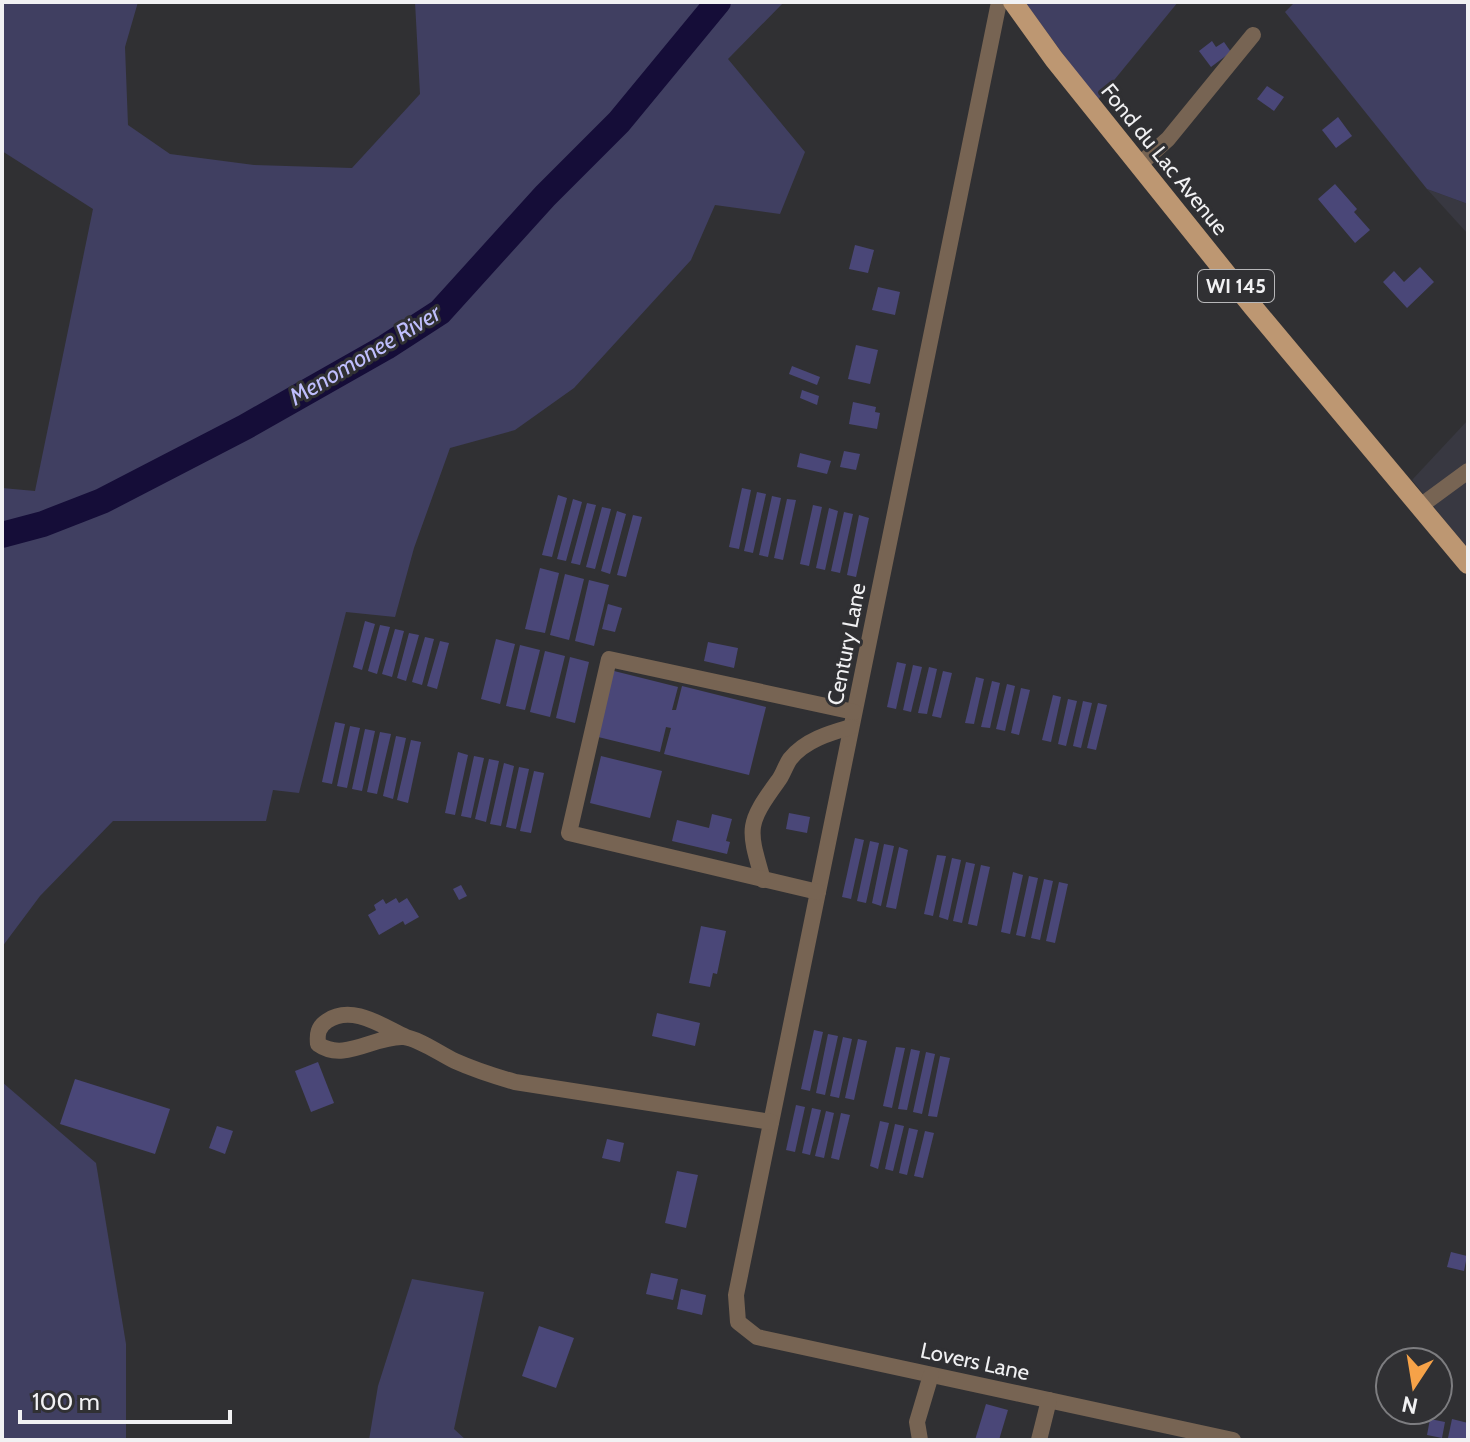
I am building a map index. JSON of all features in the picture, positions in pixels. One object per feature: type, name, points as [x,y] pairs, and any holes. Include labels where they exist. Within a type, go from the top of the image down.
[{"type":"main road","name":"Fond du Lac Avenue","points":[[1013,2],[1054,59],[1139,165],[1468,564]]},
{"type":"street","name":"Century Lane","points":[[736,1295],[999,2]]},
{"type":"street","points":[[1139,165],[1168,139],[1253,35]]},
{"type":"street","points":[[1419,507],[1468,471]]},
{"type":"street","points":[[818,892],[569,833],[609,659],[853,720]]},
{"type":"street","points":[[763,880],[752,842],[753,820],[760,804],[781,778],[790,759],[805,746],[853,720]]},
{"type":"street","points":[[406,1037],[390,1038],[337,1052],[318,1044],[317,1037],[319,1028],[325,1022],[343,1014],[363,1017],[406,1037],[485,1074],[515,1082],[771,1122]]},
{"type":"street","name":"Lovers Lane","points":[[736,1295],[738,1322],[757,1337],[1233,1440]]},
{"type":"street","points":[[920,1440],[917,1422],[931,1375]]},
{"type":"street","points":[[1039,1440],[1049,1400]]},
{"type":"shaded area","points":[[2,2],[138,2],[125,47],[128,125],[170,154],[254,165],[352,168],[420,94],[415,2],[784,2],[728,59],[805,152],[780,214],[715,205],[691,260],[574,388],[515,430],[450,448],[414,548],[395,617],[346,612],[299,793],[273,790],[266,821],[113,821],[40,896],[2,947],[2,488],[35,491],[93,209],[2,151]]},
{"type":"shaded area","points":[[1025,2],[1178,2],[1097,101]]},
{"type":"shaded area","points":[[1295,2],[1468,2],[1468,204],[1427,189],[1285,12]]},
{"type":"shaded area","points":[[1427,189],[1468,204],[1468,234]]},
{"type":"shaded area","points":[[1468,420],[1468,549],[1412,480]]},
{"type":"shaded area","points":[[2,1082],[96,1163],[126,1344],[126,1440],[2,1440]]},
{"type":"shaded area","points":[[412,1279],[484,1292],[454,1429],[466,1440],[369,1440],[378,1386]]},
{"type":"building","points":[[1212,41],[1216,47],[1224,42],[1231,52],[1211,67],[1199,51]]},
{"type":"building","points":[[1267,86],[1284,97],[1274,111],[1257,99]]},
{"type":"building","points":[[1338,117],[1352,136],[1336,148],[1322,130]]},
{"type":"building","points":[[1335,184],[1370,230],[1355,243],[1318,199]]},
{"type":"building","points":[[855,245],[874,250],[868,273],[849,269]]},
{"type":"building","points":[[1420,267],[1434,282],[1407,308],[1383,282],[1394,271],[1404,282]]},
{"type":"building","points":[[878,287],[900,292],[895,315],[872,310]]},
{"type":"building","points":[[856,345],[878,350],[870,384],[848,379]]},
{"type":"building","points":[[792,366],[820,377],[817,385],[789,374]]},
{"type":"building","points":[[802,390],[819,396],[817,405],[800,398]]},
{"type":"building","points":[[853,402],[876,407],[875,412],[880,413],[877,429],[849,424]]},
{"type":"building","points":[[844,451],[860,454],[856,470],[840,467]]},
{"type":"building","points":[[800,453],[831,461],[827,474],[797,467]]},
{"type":"building","points":[[742,488],[751,490],[739,549],[729,547]]},
{"type":"building","points":[[757,492],[766,494],[753,553],[744,551]]},
{"type":"building","points":[[558,495],[567,498],[552,557],[542,555]]},
{"type":"building","points":[[772,496],[781,498],[768,557],[759,555]]},
{"type":"building","points":[[573,499],[582,502],[566,561],[557,559]]},
{"type":"building","points":[[787,499],[796,500],[783,560],[774,558]]},
{"type":"building","points":[[587,503],[596,505],[580,565],[571,563]]},
{"type":"building","points":[[813,505],[822,507],[809,566],[800,564]]},
{"type":"building","points":[[602,507],[611,509],[595,569],[586,567]]},
{"type":"building","points":[[829,508],[838,511],[825,570],[816,568]]},
{"type":"building","points":[[617,511],[626,514],[610,574],[601,571]]},
{"type":"building","points":[[844,512],[853,514],[840,573],[831,571]]},
{"type":"building","points":[[633,515],[642,517],[626,577],[617,575]]},
{"type":"building","points":[[859,515],[869,518],[856,577],[847,575]]},
{"type":"building","points":[[540,568],[559,573],[545,633],[525,629]]},
{"type":"building","points":[[565,574],[584,579],[569,640],[550,635]]},
{"type":"building","points":[[589,580],[609,585],[594,646],[575,641]]},
{"type":"building","points":[[608,604],[622,608],[615,632],[602,629]]},
{"type":"building","points":[[365,621],[375,624],[362,670],[353,667]]},
{"type":"building","points":[[380,625],[390,627],[377,674],[368,671]]},
{"type":"building","points":[[395,629],[404,631],[392,677],[382,674]]},
{"type":"building","points":[[409,633],[419,635],[406,681],[397,678]]},
{"type":"building","points":[[425,637],[434,639],[422,685],[412,682]]},
{"type":"building","points":[[496,639],[515,644],[500,704],[481,699]]},
{"type":"building","points":[[440,641],[449,643],[437,689],[427,686]]},
{"type":"building","points":[[708,642],[738,648],[734,668],[704,661]]},
{"type":"building","points":[[520,645],[540,650],[525,710],[506,706]]},
{"type":"building","points":[[545,651],[565,656],[550,717],[530,712]]},
{"type":"building","points":[[570,657],[589,662],[575,723],[556,718]]},
{"type":"building","points":[[897,662],[906,664],[896,709],[887,707]]},
{"type":"building","points":[[913,665],[922,667],[911,712],[903,710]]},
{"type":"building","points":[[929,667],[937,669],[927,714],[918,713]]},
{"type":"building","points":[[610,670],[678,687],[672,710],[676,710],[682,686],[766,707],[749,775],[664,754],[671,728],[666,727],[660,752],[594,736]]},
{"type":"building","points":[[943,671],[952,673],[941,718],[932,716]]},
{"type":"building","points":[[976,677],[984,679],[974,724],[965,723]]},
{"type":"building","points":[[992,681],[1000,683],[990,728],[981,727]]},
{"type":"building","points":[[1007,684],[1015,686],[1005,731],[996,729]]},
{"type":"building","points":[[1021,688],[1030,690],[1019,735],[1011,733]]},
{"type":"building","points":[[1053,695],[1061,697],[1051,742],[1042,740]]},
{"type":"building","points":[[1068,699],[1077,701],[1066,746],[1058,744]]},
{"type":"building","points":[[1083,701],[1092,703],[1081,748],[1073,746]]},
{"type":"building","points":[[1098,703],[1107,705],[1096,750],[1087,748]]},
{"type":"building","points":[[335,722],[345,724],[332,784],[322,782]]},
{"type":"building","points":[[350,726],[360,728],[347,788],[337,786]]},
{"type":"building","points":[[365,729],[375,731],[362,791],[352,789]]},
{"type":"building","points":[[380,732],[391,734],[377,794],[367,792]]},
{"type":"building","points":[[396,736],[406,738],[393,799],[383,796]]},
{"type":"building","points":[[411,740],[421,742],[408,803],[397,800]]},
{"type":"building","points":[[458,752],[468,755],[455,815],[445,813]]},
{"type":"building","points":[[474,756],[484,758],[471,818],[461,816]]},
{"type":"building","points":[[601,756],[662,771],[650,818],[590,803]]},
{"type":"building","points":[[489,759],[499,761],[486,822],[475,819]]},
{"type":"building","points":[[504,763],[514,766],[501,826],[490,824]]},
{"type":"building","points":[[519,767],[529,769],[516,829],[506,827]]},
{"type":"building","points":[[534,771],[544,773],[531,833],[520,831]]},
{"type":"building","points":[[789,813],[810,817],[807,833],[786,829]]},
{"type":"building","points":[[712,814],[732,819],[726,841],[730,842],[727,854],[672,841],[677,820],[709,828]]},
{"type":"building","points":[[855,838],[864,840],[851,899],[842,897]]},
{"type":"building","points":[[870,841],[879,843],[866,903],[857,901]]},
{"type":"building","points":[[884,844],[894,846],[881,906],[872,903]]},
{"type":"building","points":[[899,847],[908,850],[896,909],[886,907]]},
{"type":"building","points":[[937,855],[946,856],[933,916],[924,914]]},
{"type":"building","points":[[952,858],[961,860],[948,920],[939,917]]},
{"type":"building","points":[[966,862],[975,864],[962,923],[953,921]]},
{"type":"building","points":[[981,865],[990,867],[977,926],[968,924]]},
{"type":"building","points":[[1013,872],[1023,875],[1010,934],[1001,932]]},
{"type":"building","points":[[1029,876],[1038,878],[1025,937],[1016,935]]},
{"type":"building","points":[[1044,879],[1053,881],[1040,940],[1031,938]]},
{"type":"building","points":[[1059,882],[1068,884],[1055,943],[1046,941]]},
{"type":"building","points":[[461,885],[467,896],[459,900],[453,889]]},
{"type":"building","points":[[396,898],[399,903],[407,898],[419,917],[405,925],[403,921],[379,935],[368,915],[376,910],[374,905],[383,899],[386,904]]},
{"type":"building","points":[[701,926],[726,931],[717,974],[713,973],[710,987],[689,983]]},
{"type":"building","points":[[657,1013],[700,1023],[695,1046],[652,1036]]},
{"type":"building","points":[[814,1030],[823,1032],[810,1091],[801,1089]]},
{"type":"building","points":[[828,1034],[838,1036],[825,1095],[816,1093]]},
{"type":"building","points":[[843,1037],[852,1039],[839,1098],[830,1096]]},
{"type":"building","points":[[858,1039],[867,1041],[854,1100],[845,1098]]},
{"type":"building","points":[[896,1047],[905,1048],[892,1108],[883,1106]]},
{"type":"building","points":[[911,1049],[920,1051],[907,1110],[898,1109]]},
{"type":"building","points":[[926,1052],[935,1054],[922,1114],[913,1112]]},
{"type":"building","points":[[940,1056],[950,1058],[937,1117],[928,1116]]},
{"type":"building","points":[[318,1062],[334,1103],[311,1112],[295,1071]]},
{"type":"building","points":[[75,1079],[170,1109],[155,1154],[60,1124]]},
{"type":"building","points":[[796,1105],[805,1107],[795,1152],[786,1150]]},
{"type":"building","points":[[812,1108],[821,1110],[810,1155],[802,1153]]},
{"type":"building","points":[[826,1111],[834,1113],[824,1158],[815,1156]]},
{"type":"building","points":[[841,1113],[850,1115],[839,1160],[831,1158]]},
{"type":"building","points":[[880,1121],[889,1123],[878,1169],[870,1166]]},
{"type":"building","points":[[895,1124],[904,1126],[893,1171],[885,1169]]},
{"type":"building","points":[[217,1126],[233,1131],[225,1154],[209,1148]]},
{"type":"building","points":[[909,1128],[918,1130],[907,1175],[899,1173]]},
{"type":"building","points":[[925,1131],[934,1133],[923,1178],[914,1176]]},
{"type":"building","points":[[607,1139],[624,1143],[620,1162],[602,1158]]},
{"type":"building","points":[[677,1171],[698,1175],[686,1228],[665,1223]]},
{"type":"building","points":[[1451,1252],[1467,1256],[1464,1271],[1447,1267]]},
{"type":"building","points":[[651,1273],[678,1279],[673,1300],[646,1294]]},
{"type":"building","points":[[681,1289],[706,1295],[702,1315],[677,1309]]},
{"type":"building","points":[[539,1326],[574,1338],[556,1388],[522,1376]]},
{"type":"building","points":[[986,1404],[1008,1410],[999,1440],[975,1440]]},
{"type":"building","points":[[1454,1420],[1468,1423],[1468,1440],[1448,1438]]},
{"type":"building","points":[[1429,1426],[1444,1426],[1442,1438],[1427,1435]]},
{"type":"waterway","name":"Menomonee River","points":[[2,535],[43,524],[102,501],[245,427],[386,347],[440,312],[545,196],[619,122],[718,2]]}]
